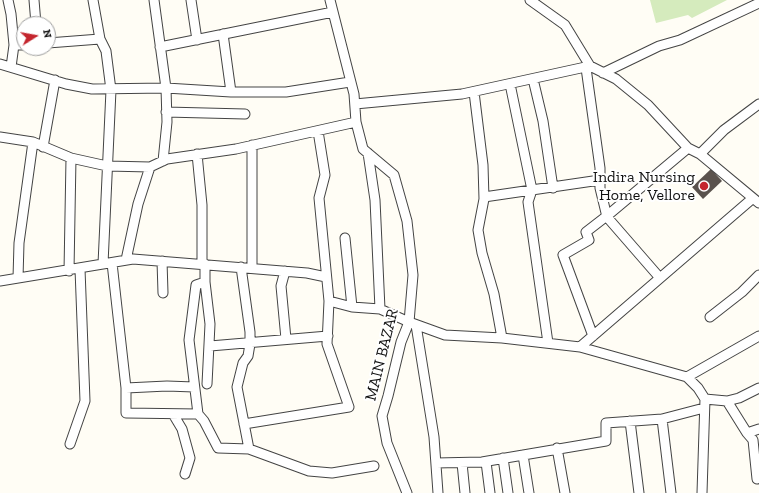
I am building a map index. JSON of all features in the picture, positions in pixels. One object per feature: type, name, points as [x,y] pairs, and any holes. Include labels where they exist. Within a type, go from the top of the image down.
[{"type":"street","points":[[8,0],[14,45],[11,67]]},
{"type":"street","points":[[34,0],[35,16]]},
{"type":"street","points":[[93,0],[100,39],[106,51],[111,90],[107,166],[108,264],[126,388],[126,413],[198,414]]},
{"type":"street","points":[[155,0],[166,88],[163,161]]},
{"type":"street","points":[[190,0],[197,40]]},
{"type":"street","name":"MAIN BAZAR","points":[[330,0],[350,82],[356,122],[363,149],[394,175],[407,221],[413,275],[412,324],[401,342],[382,416],[387,443],[407,493]]},
{"type":"street","points":[[530,0],[565,25],[588,67],[600,180],[607,217],[660,278]]},
{"type":"street","points":[[604,73],[659,46],[680,40],[759,3]]},
{"type":"street","points":[[160,47],[333,12]]},
{"type":"street","points":[[223,34],[231,92]]},
{"type":"street","points":[[56,42],[100,39]]},
{"type":"street","points":[[0,64],[92,89],[111,90],[166,88],[231,92],[286,92],[350,82]]},
{"type":"street","points":[[354,104],[474,92],[588,67],[616,79],[648,105],[688,148],[700,154],[756,201],[660,278],[580,347]]},
{"type":"street","points":[[533,79],[543,120],[553,188]]},
{"type":"street","points":[[43,147],[55,80]]},
{"type":"street","points":[[510,84],[532,190],[528,202],[548,343]]},
{"type":"street","points":[[474,92],[483,165],[484,197],[478,230],[482,253],[494,294],[502,338]]},
{"type":"street","points":[[700,154],[724,130],[759,104]]},
{"type":"street","points":[[166,112],[245,114]]},
{"type":"street","points":[[0,138],[33,142],[71,158],[107,166],[150,167],[163,161],[197,154],[252,146],[356,122]]},
{"type":"street","points":[[244,424],[349,407],[327,344],[329,301],[319,198],[325,175],[318,131]]},
{"type":"street","points":[[18,278],[19,243],[33,142]]},
{"type":"street","points":[[252,146],[252,268]]},
{"type":"street","points":[[593,336],[563,255],[589,240],[586,232],[607,217],[688,148]]},
{"type":"street","points":[[368,153],[375,200],[380,308]]},
{"type":"street","points":[[197,154],[202,205],[203,264],[210,324],[207,384]]},
{"type":"street","points":[[69,271],[71,158]]},
{"type":"street","points":[[126,260],[138,204],[150,167]]},
{"type":"street","points":[[484,197],[600,180]]},
{"type":"street","points":[[345,238],[352,307]]},
{"type":"street","points":[[0,281],[69,271],[133,259],[307,273],[326,277]]},
{"type":"street","points":[[162,261],[163,293]]},
{"type":"street","points":[[241,267],[249,324],[250,344],[248,356],[243,363],[237,387],[249,449]]},
{"type":"street","points":[[70,444],[85,401],[80,269]]},
{"type":"street","points":[[285,271],[281,286],[286,340]]},
{"type":"street","points":[[710,317],[742,292],[759,275]]},
{"type":"street","points":[[205,282],[196,285],[189,340],[198,414],[204,421],[218,448],[249,449],[309,471],[332,473],[374,466]]},
{"type":"street","points":[[329,301],[352,307],[380,308],[412,324],[445,334],[502,338],[580,347],[687,377],[698,388],[704,404],[702,493]]},
{"type":"street","points":[[412,324],[434,437],[438,493]]},
{"type":"street","points":[[210,346],[250,344],[328,336]]},
{"type":"street","points":[[687,377],[759,336]]},
{"type":"street","points":[[126,388],[167,386],[194,387]]},
{"type":"street","points":[[436,463],[486,462],[557,448],[606,441],[606,423],[662,419],[704,404],[740,398],[759,388]]},
{"type":"street","points":[[727,401],[753,440],[757,479]]},
{"type":"street","points":[[173,414],[182,429],[190,458],[185,474]]},
{"type":"street","points":[[662,419],[671,493]]},
{"type":"street","points":[[630,421],[639,493]]},
{"type":"street","points":[[747,433],[759,429]]},
{"type":"street","points":[[557,448],[565,493]]},
{"type":"street","points":[[523,455],[529,493]]},
{"type":"street","points":[[503,458],[508,493]]},
{"type":"street","points":[[462,462],[465,493]]},
{"type":"street","points":[[486,462],[490,493]]},
{"type":"green space","points":[[650,0],[727,0],[692,18],[688,15],[656,23]]},
{"type":"building","points":[[711,169],[722,181],[703,199],[692,187]]},
{"type":"place","name":"Indira Nursing Home, Vellore","points":[[704,186]]}]
